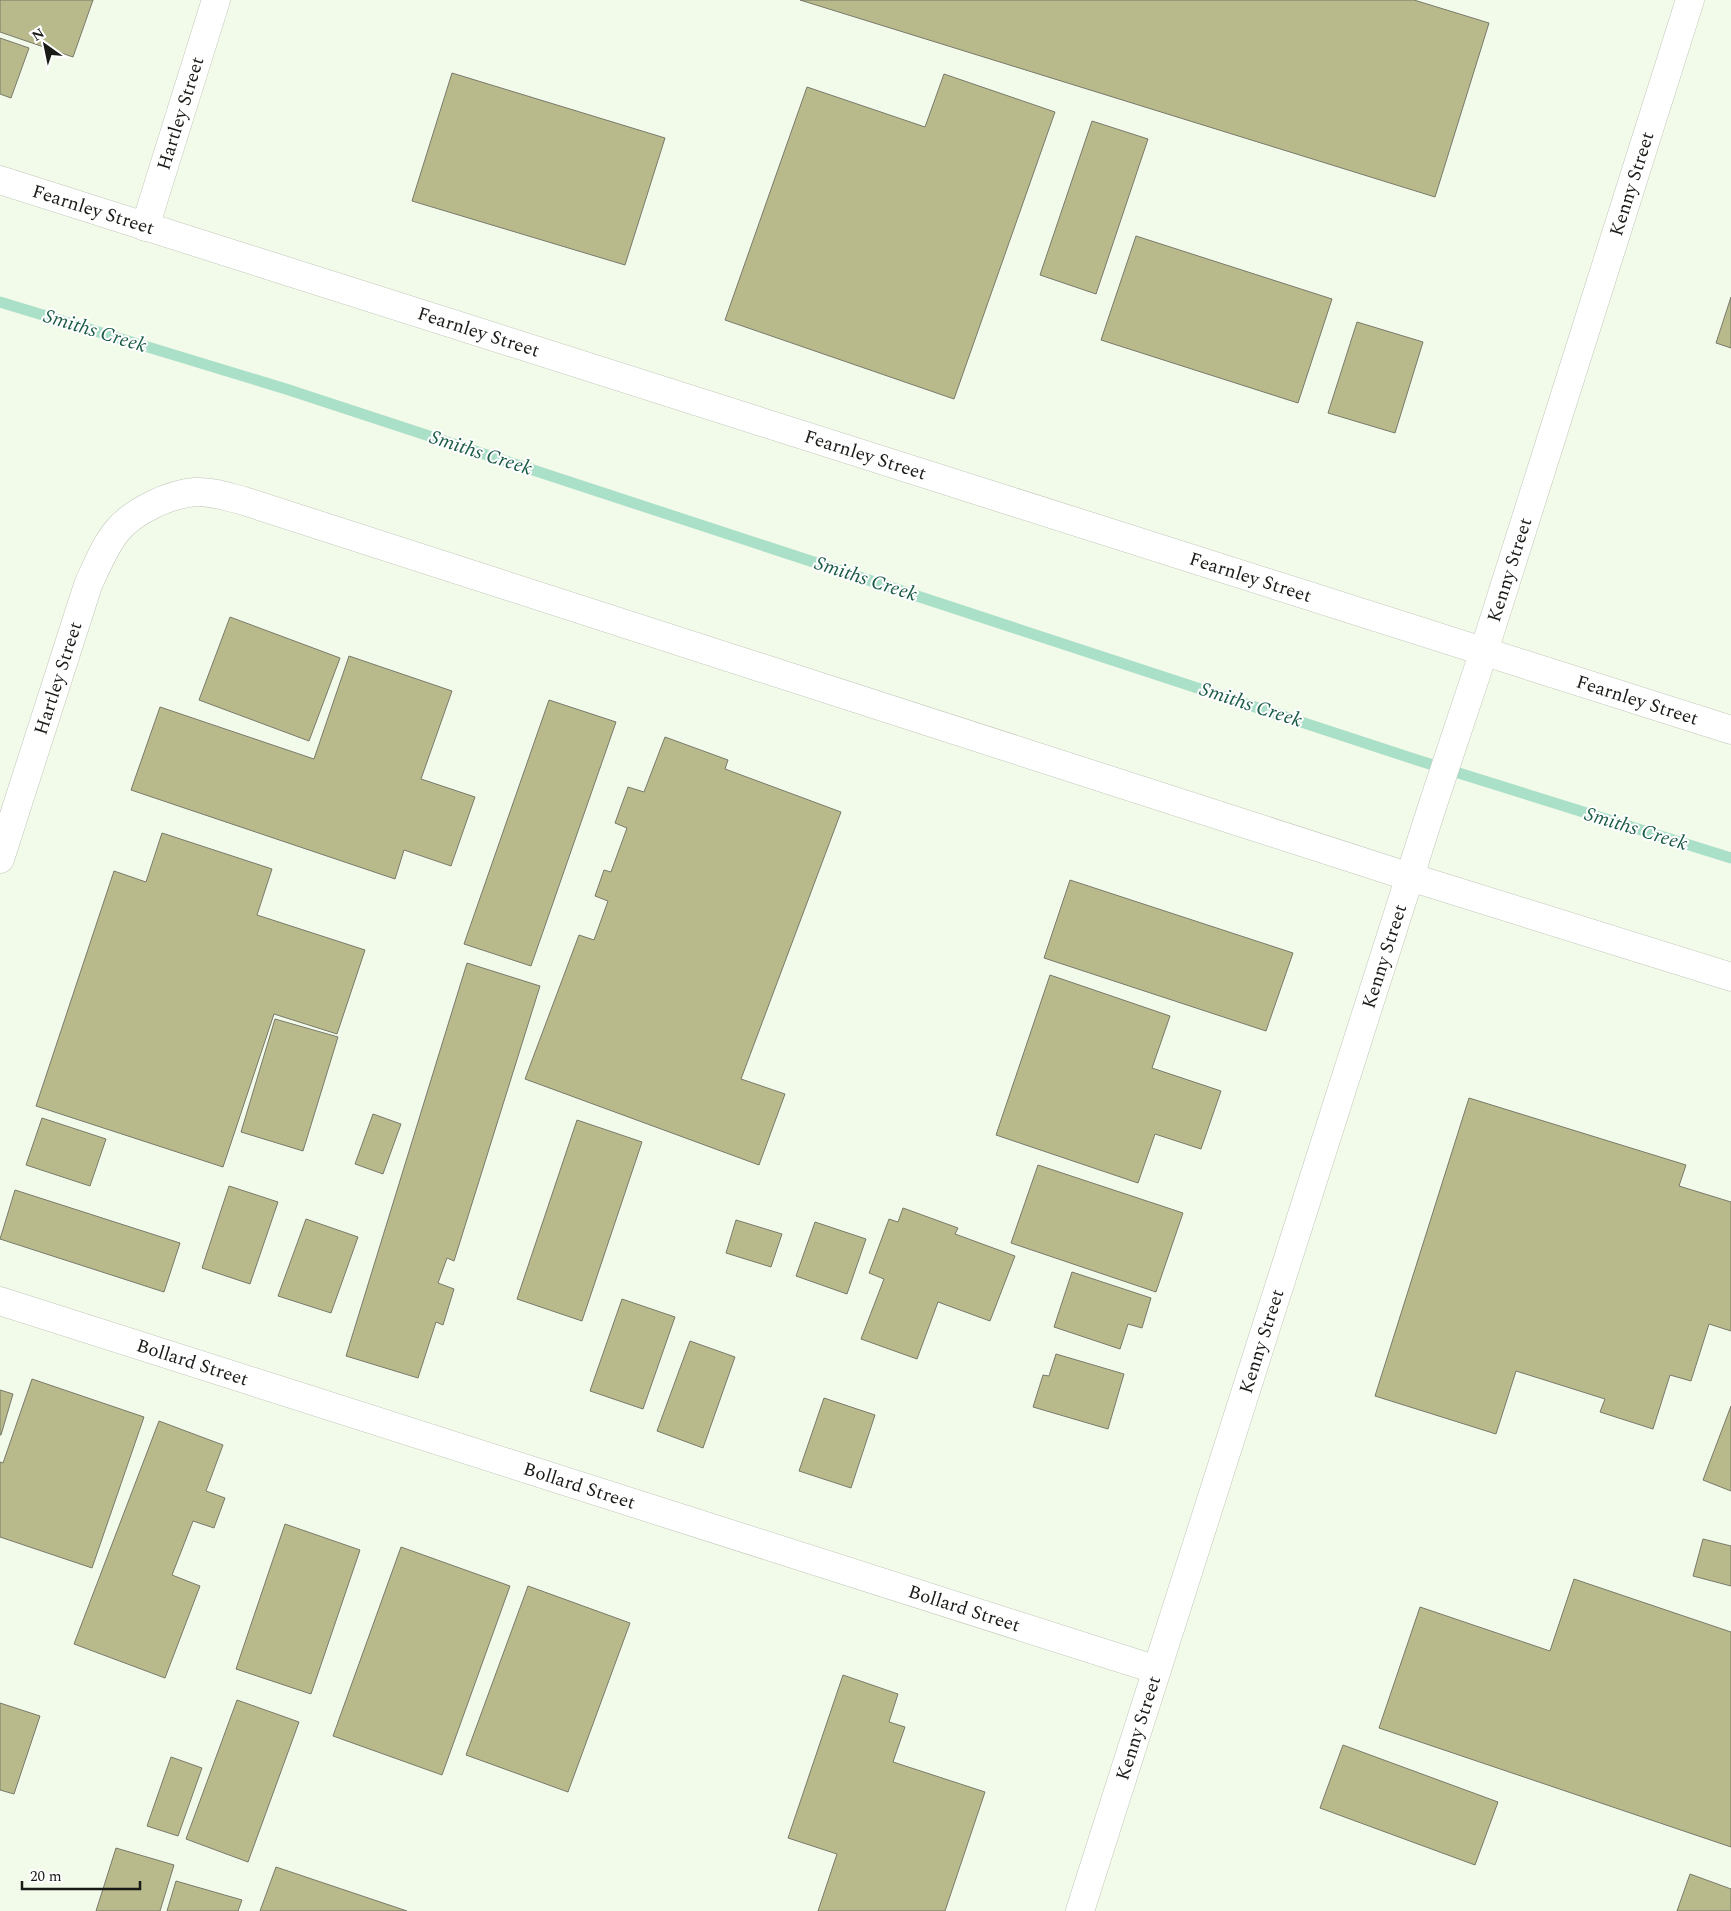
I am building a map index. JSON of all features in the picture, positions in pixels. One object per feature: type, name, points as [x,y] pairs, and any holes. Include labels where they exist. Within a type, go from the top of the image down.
[{"type":"street","name":"Hartley Street","points":[[146,227],[216,0]]},
{"type":"street","name":"Kenny Street","points":[[1080,1911],[1432,807],[1484,651],[1690,0]]},
{"type":"street","name":"Fearnley Street","points":[[0,180],[1731,730]]},
{"type":"street","name":"Hartley Street","points":[[0,859],[88,585],[102,553],[118,530],[140,512],[171,497],[196,492],[244,501],[1410,876]]},
{"type":"street","points":[[1410,876],[1731,977]]},
{"type":"street","name":"Bollard Street","points":[[0,1301],[1157,1670]]},
{"type":"building","points":[[0,0],[93,0],[73,57],[0,32]]},
{"type":"building","points":[[800,0],[1414,0],[1489,23],[1435,197]]},
{"type":"building","points":[[0,38],[29,48],[11,98],[0,94]]},
{"type":"building","points":[[452,73],[665,138],[625,265],[412,201]]},
{"type":"building","points":[[944,74],[1055,112],[954,399],[725,320],[807,87],[925,127]]},
{"type":"building","points":[[1092,121],[1148,139],[1096,294],[1040,275]]},
{"type":"building","points":[[1136,236],[1332,299],[1298,403],[1101,340]]},
{"type":"building","points":[[1731,297],[1731,348],[1716,343]]},
{"type":"building","points":[[1357,322],[1423,342],[1395,433],[1328,413]]},
{"type":"building","points":[[230,617],[340,658],[309,741],[199,700]]},
{"type":"building","points":[[349,656],[452,691],[421,779],[475,797],[451,866],[404,850],[395,879],[131,790],[160,707],[314,759]]},
{"type":"building","points":[[549,700],[616,722],[531,966],[464,944]]},
{"type":"building","points":[[665,737],[728,760],[725,769],[841,812],[741,1079],[785,1094],[759,1165],[525,1079],[579,935],[594,940],[608,901],[595,896],[604,870],[611,872],[627,828],[615,823],[628,787],[644,792]]},
{"type":"building","points":[[162,833],[272,869],[257,915],[365,950],[337,1034],[274,1014],[223,1167],[36,1106],[114,871],[146,882]]},
{"type":"building","points":[[1070,880],[1293,953],[1266,1031],[1044,958]]},
{"type":"building","points":[[467,963],[540,986],[454,1261],[447,1258],[438,1283],[454,1289],[443,1325],[436,1322],[418,1378],[346,1356]]},
{"type":"building","points":[[1050,975],[1170,1016],[1152,1068],[1221,1091],[1201,1149],[1155,1134],[1138,1183],[996,1135]]},
{"type":"building","points":[[275,1019],[338,1037],[303,1151],[241,1132]]},
{"type":"building","points":[[1469,1098],[1686,1165],[1679,1186],[1731,1202],[1731,1331],[1709,1324],[1691,1381],[1670,1375],[1653,1429],[1600,1412],[1605,1399],[1516,1371],[1496,1434],[1375,1396]]},
{"type":"building","points":[[373,1114],[401,1124],[383,1174],[355,1164]]},
{"type":"building","points":[[42,1118],[106,1139],[90,1186],[26,1165]]},
{"type":"building","points":[[577,1120],[642,1142],[582,1321],[517,1299]]},
{"type":"building","points":[[1038,1165],[1183,1213],[1156,1292],[1011,1243]]},
{"type":"building","points":[[229,1186],[278,1202],[250,1284],[202,1268]]},
{"type":"building","points":[[15,1190],[180,1243],[164,1292],[0,1239]]},
{"type":"building","points":[[903,1208],[958,1228],[955,1234],[1015,1256],[990,1321],[938,1302],[917,1359],[861,1339],[884,1279],[869,1273],[889,1219],[898,1222]]},
{"type":"building","points":[[306,1219],[358,1237],[331,1313],[278,1296]]},
{"type":"building","points":[[736,1220],[782,1234],[771,1267],[726,1253]]},
{"type":"building","points":[[815,1222],[866,1239],[847,1294],[796,1276]]},
{"type":"building","points":[[1072,1272],[1151,1298],[1142,1328],[1128,1324],[1120,1349],[1054,1327]]},
{"type":"building","points":[[622,1299],[675,1317],[643,1409],[590,1391]]},
{"type":"building","points":[[690,1341],[735,1357],[703,1448],[657,1431]]},
{"type":"building","points":[[1056,1354],[1124,1374],[1108,1429],[1033,1407],[1043,1375],[1049,1376]]},
{"type":"building","points":[[32,1379],[144,1417],[92,1568],[0,1537],[0,1462],[3,1463]]},
{"type":"building","points":[[0,1390],[13,1394],[1,1435],[0,1435]]},
{"type":"building","points":[[824,1398],[875,1415],[851,1488],[799,1471]]},
{"type":"building","points":[[1731,1406],[1731,1491],[1703,1480]]},
{"type":"building","points":[[159,1421],[223,1445],[206,1491],[225,1498],[214,1528],[193,1521],[172,1575],[200,1586],[165,1678],[74,1644]]},
{"type":"building","points":[[285,1524],[360,1550],[311,1694],[236,1669]]},
{"type":"building","points":[[1703,1539],[1731,1546],[1731,1586],[1693,1576]]},
{"type":"building","points":[[401,1547],[510,1586],[442,1775],[333,1736]]},
{"type":"building","points":[[1574,1579],[1731,1632],[1731,1847],[1379,1728],[1420,1607],[1550,1651]]},
{"type":"building","points":[[528,1586],[630,1623],[568,1792],[466,1755]]},
{"type":"building","points":[[843,1675],[898,1694],[889,1722],[905,1727],[893,1762],[985,1792],[945,1911],[818,1911],[837,1854],[788,1838]]},
{"type":"building","points":[[237,1700],[299,1722],[248,1862],[186,1839]]},
{"type":"building","points":[[0,1703],[40,1716],[14,1794],[0,1790]]},
{"type":"building","points":[[1343,1745],[1498,1802],[1475,1865],[1320,1808]]},
{"type":"building","points":[[171,1757],[202,1768],[178,1836],[147,1826]]},
{"type":"building","points":[[116,1848],[174,1865],[160,1911],[96,1911]]},
{"type":"building","points":[[276,1867],[407,1911],[260,1911]]},
{"type":"building","points":[[1690,1874],[1731,1889],[1731,1911],[1677,1911]]},
{"type":"building","points":[[176,1881],[242,1900],[238,1911],[167,1911]]},
{"type":"waterway","name":"Smiths Creek","points":[[0,302],[286,389],[1417,760],[1731,858]]}]
